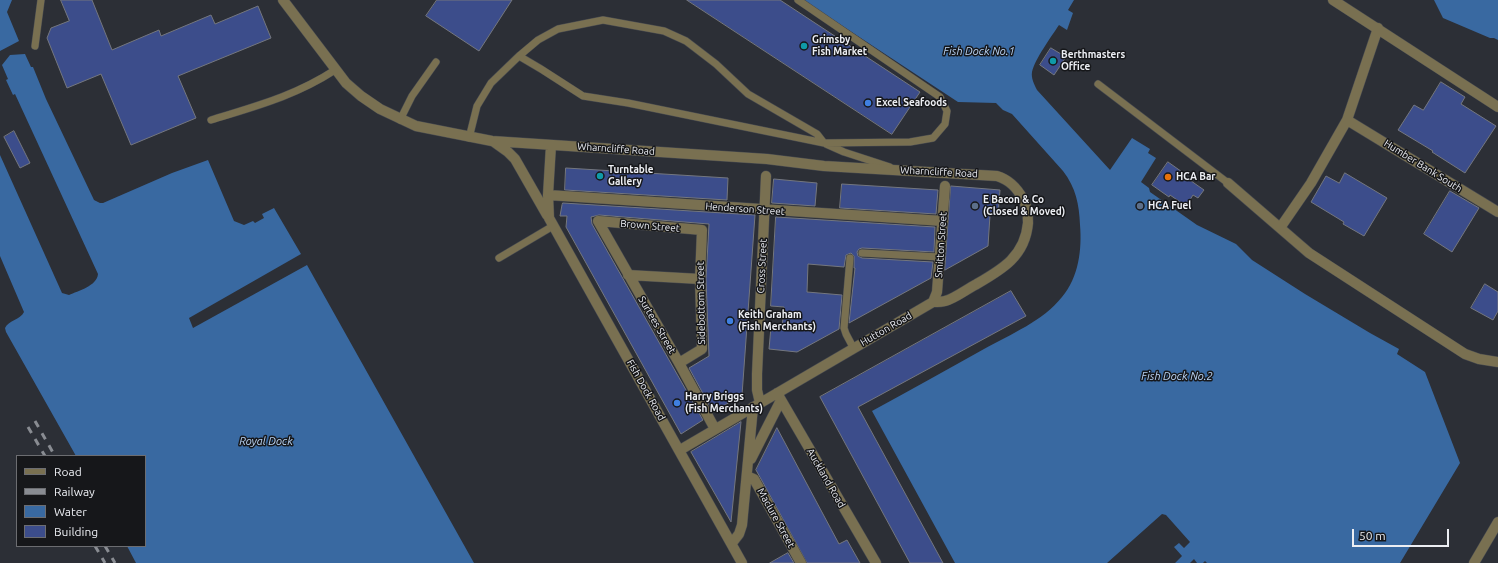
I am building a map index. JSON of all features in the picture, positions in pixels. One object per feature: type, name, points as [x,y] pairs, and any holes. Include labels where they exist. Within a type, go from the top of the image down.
[{"type":"street","name":"Wharncliffe Road","points":[[282,0],[346,83],[361,96],[380,109],[400,120],[416,126],[469,138],[492,141],[767,159],[824,166],[990,175],[1004,178]]},
{"type":"street","points":[[1333,0],[1498,107]]},
{"type":"street","points":[[1280,228],[1311,183],[1348,120],[1378,28]]},
{"type":"street","name":"Humber Bank South","points":[[1348,120],[1498,212]]},
{"type":"street","name":"Fish Dock Road","points":[[492,141],[515,159],[680,450],[742,563]]},
{"type":"street","name":"Fish Dock Road","points":[[551,145],[548,195],[551,222]]},
{"type":"street","name":"Cross Street","points":[[732,543],[739,534],[742,525],[748,464],[757,405],[757,374],[766,176]]},
{"type":"street","name":"Hutton Road","points":[[680,450],[757,405],[779,397],[854,349],[933,302],[946,301],[1000,270],[1010,262],[1024,242],[1027,230],[1027,211],[1025,202],[1019,192],[1013,184],[1004,178]]},
{"type":"street","points":[[1228,183],[1309,253],[1465,354],[1498,362]]},
{"type":"street","name":"Smitton Street","points":[[933,302],[937,292],[945,186]]},
{"type":"street","name":"Henderson Street","points":[[548,195],[942,221]]},
{"type":"street","name":"Brown Street","points":[[598,221],[702,230]]},
{"type":"street","name":"Surtees Street","points":[[598,221],[679,363],[715,430]]},
{"type":"street","name":"Sidebottom Street","points":[[679,363],[702,349],[700,279],[702,230]]},
{"type":"street","points":[[628,275],[700,279]]},
{"type":"street","name":"Cross Street","points":[[748,464],[779,397]]},
{"type":"street","name":"Auckland Road","points":[[779,397],[876,563]]},
{"type":"street","name":"Maclure Street","points":[[747,476],[754,479],[801,563]]},
{"type":"street","points":[[1474,563],[1498,522]]},
{"type":"lane","points":[[35,46],[37,18],[41,0]]},
{"type":"lane","points":[[519,56],[583,96],[628,103],[824,143],[910,142],[932,138],[945,124],[947,111],[940,97],[798,0]]},
{"type":"lane","points":[[469,138],[477,106],[491,83],[519,56],[538,40],[558,30],[603,20],[664,31],[686,41],[716,64],[748,94],[817,134],[824,143],[844,152],[898,170]]},
{"type":"lane","points":[[400,120],[412,96],[436,62]]},
{"type":"lane","points":[[211,120],[284,97],[319,80],[335,70]]},
{"type":"lane","points":[[1098,84],[1228,183]]},
{"type":"lane","points":[[499,258],[551,222]]},
{"type":"lane","points":[[862,253],[940,257]]},
{"type":"lane","points":[[850,258],[844,328],[854,349]]},
{"type":"water","points":[[0,0],[12,0],[7,12],[19,41],[0,51]]},
{"type":"water","name":"Fish Dock No.2","points":[[803,0],[1074,0],[1068,10],[1073,13],[1067,30],[1059,25],[1036,61],[1032,72],[1032,79],[1037,90],[1110,170],[1132,138],[1150,149],[1148,153],[1156,158],[1141,182],[1149,188],[1150,192],[1197,225],[1236,244],[1252,260],[1305,294],[1399,349],[1397,354],[1425,372],[1460,463],[1400,563],[1207,563],[1205,561],[1203,563],[1197,563],[1194,559],[1190,563],[1175,563],[1182,556],[1174,547],[1179,543],[1184,548],[1190,542],[1166,515],[1162,514],[1107,563],[955,563],[872,411],[1026,326],[1054,306],[1068,289],[1072,281],[1076,272],[1080,253],[1079,210],[1076,196],[1063,171],[1012,114],[1003,110],[996,103],[958,102]]},
{"type":"water","points":[[1434,0],[1498,0],[1498,40],[1443,18]]},
{"type":"water","name":"Royal Dock","points":[[25,54],[31,67],[33,67],[46,99],[94,200],[103,203],[172,173],[208,160],[234,221],[244,225],[253,221],[255,223],[264,218],[262,214],[274,208],[301,254],[189,318],[193,328],[307,265],[474,563],[136,563],[128,547],[146,547],[146,455],[75,455],[5,328],[9,323],[20,317],[24,312],[0,256],[0,155],[62,293],[69,295],[86,288],[94,282],[98,274],[15,94],[13,95],[6,80],[8,79],[2,65],[10,55]]},
{"type":"building","points":[[61,0],[92,0],[112,50],[159,30],[161,36],[211,15],[215,24],[258,6],[271,38],[178,76],[196,118],[131,145],[101,74],[67,88],[47,38],[51,28],[69,21]]},
{"type":"building","points":[[437,0],[512,0],[479,51],[426,16]]},
{"type":"building","name":"Grimsby Fish Market","points":[[687,0],[780,0],[920,92],[892,134]]},
{"type":"building","name":"Berthmasters Office","points":[[1051,48],[1066,57],[1054,75],[1040,65]]},
{"type":"building","points":[[1441,82],[1465,97],[1461,104],[1496,126],[1465,173],[1432,152],[1433,151],[1398,130],[1414,105],[1423,110]]},
{"type":"building","points":[[14,131],[30,163],[20,168],[4,137]]},
{"type":"building","points":[[1168,162],[1185,174],[1184,176],[1204,190],[1198,198],[1193,195],[1186,206],[1170,195],[1169,197],[1152,185]]},
{"type":"building","points":[[566,168],[728,178],[727,200],[565,190]]},
{"type":"building","points":[[1345,173],[1387,198],[1364,236],[1343,224],[1344,222],[1311,202],[1326,176],[1339,183]]},
{"type":"building","points":[[774,179],[817,183],[815,206],[772,203]]},
{"type":"building","points":[[842,184],[938,190],[936,214],[840,208]]},
{"type":"building","points":[[951,186],[1000,190],[998,215],[990,215],[988,246],[945,270]]},
{"type":"building","points":[[1450,191],[1479,208],[1452,252],[1424,234]]},
{"type":"building","points":[[563,203],[755,215],[742,395],[713,412],[689,368],[709,356],[706,279],[709,224],[599,215],[591,217],[592,224],[703,420],[681,434],[566,227],[567,216],[560,216]]},
{"type":"building","points":[[776,217],[935,227],[934,252],[862,248],[857,252],[858,256],[862,258],[933,262],[931,278],[849,323],[855,268],[854,256],[851,253],[846,255],[844,267],[808,264],[807,292],[842,295],[839,329],[797,352],[769,349],[771,327],[782,328],[784,307],[771,306]]},
{"type":"building","points":[[1485,284],[1498,292],[1498,311],[1493,320],[1471,308]]},
{"type":"building","points":[[1011,291],[1026,316],[858,407],[943,563],[910,563],[820,397]]},
{"type":"building","points":[[741,422],[731,522],[691,452]]},
{"type":"building","points":[[777,428],[839,544],[847,540],[860,563],[807,563],[756,470]]},
{"type":"building","points":[[788,553],[794,563],[770,563]]},
{"type":"railway","points":[[35,421],[54,455]]},
{"type":"railway","points":[[28,427],[44,455]]},
{"type":"railway","points":[[96,547],[105,563]]},
{"type":"railway","points":[[106,547],[115,563]]},
{"type":"place","name":"Grimsby Fish Market","points":[[804,46]]},
{"type":"place","name":"Berthmasters Office","points":[[1053,61]]},
{"type":"place","name":"Excel Seafoods","points":[[868,103]]},
{"type":"place","name":"Turntable Gallery","points":[[600,176]]},
{"type":"place","name":"HCA Bar","points":[[1168,177]]},
{"type":"place","name":"E Bacon & Co (Closed & Moved)","points":[[975,206]]},
{"type":"place","name":"HCA Fuel","points":[[1140,206]]},
{"type":"place","name":"Keith Graham (Fish Merchants)","points":[[730,321]]},
{"type":"place","name":"Harry Briggs (Fish Merchants)","points":[[677,403]]},
{"type":"water label","name":"Fish Dock No.1","points":[[979,51]]}]
